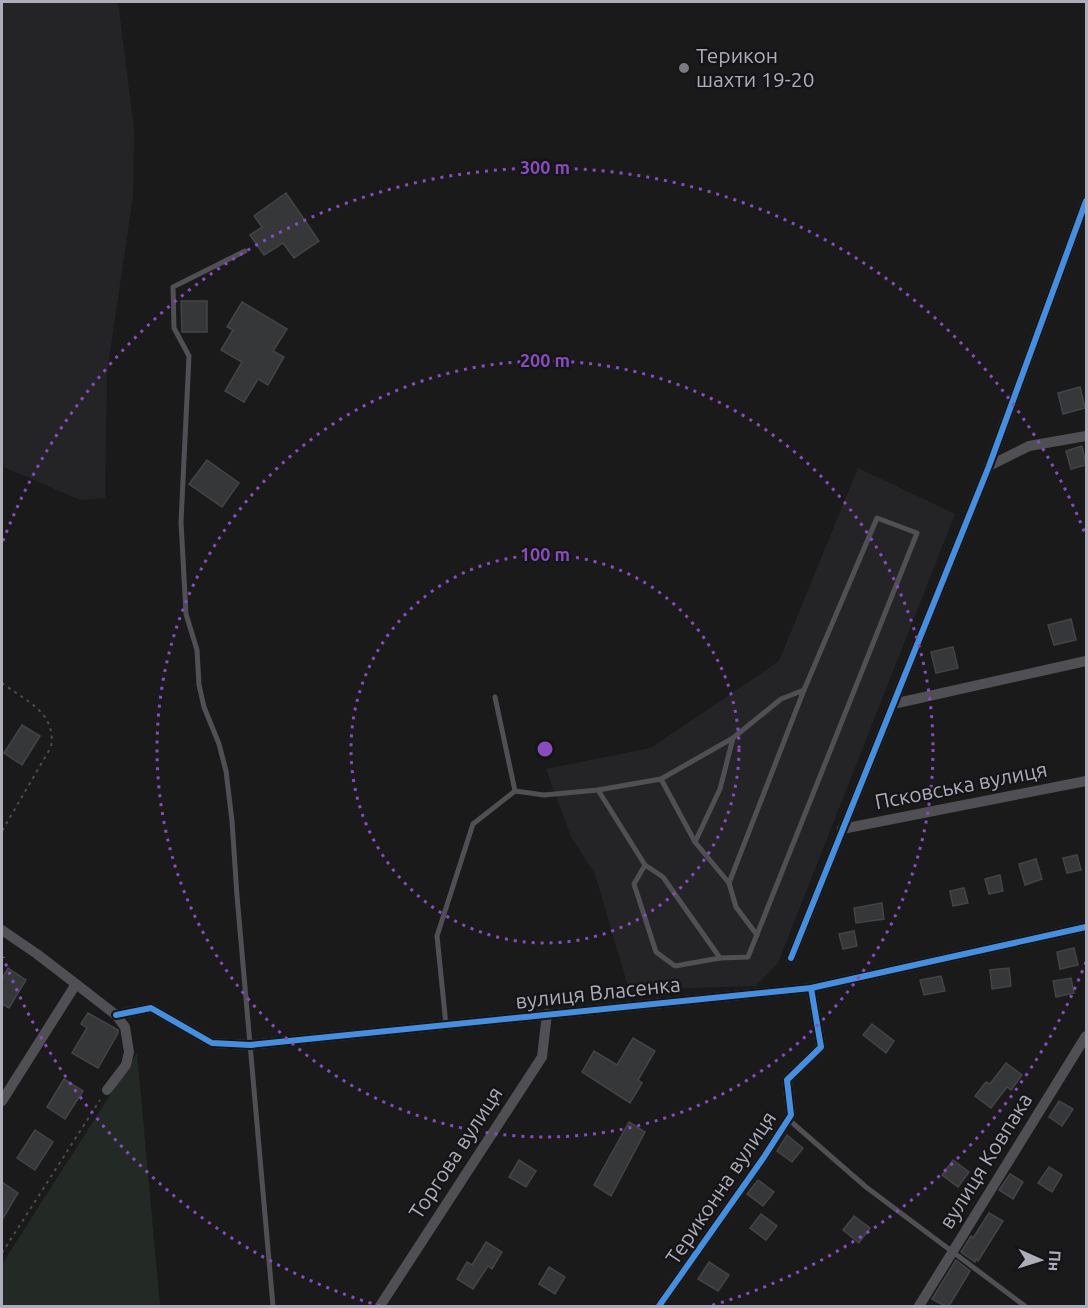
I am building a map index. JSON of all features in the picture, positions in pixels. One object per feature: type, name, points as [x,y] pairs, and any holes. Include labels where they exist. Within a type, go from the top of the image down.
[{"type":"street","points":[[791,958],[989,466],[1086,201]]},
{"type":"street","points":[[989,466],[1029,446],[1086,436]]},
{"type":"street","points":[[893,704],[1086,661]]},
{"type":"street","name":"Псковська вулиця","points":[[843,829],[1086,781]]},
{"type":"street","name":"вулиця Власенка","points":[[116,1015],[151,1008],[212,1043],[250,1045],[811,988],[1086,927]]},
{"type":"street","points":[[2,930],[38,954],[116,1015],[125,1027],[129,1052],[126,1065],[107,1090]]},
{"type":"street","points":[[2,1101],[76,984]]},
{"type":"street","name":"Териконна вулиця","points":[[659,1306],[791,1115],[787,1080],[821,1047],[811,988]]},
{"type":"street","name":"Торгова вулиця","points":[[380,1306],[542,1057],[548,1014]]},
{"type":"street","name":"вулиця Ковпака","points":[[918,1306],[1086,1036]]},
{"type":"lane","points":[[245,251],[173,287],[174,328],[189,356],[181,522],[186,614],[197,650],[199,685],[204,707],[219,744],[226,771],[273,1306]]},
{"type":"lane","points":[[645,865],[634,884],[656,952],[675,966],[720,958],[748,957],[917,533],[877,518],[804,690],[729,882]]},
{"type":"lane","points":[[446,1025],[437,936],[473,824],[514,791],[544,795],[598,790],[662,779],[733,738],[781,699],[804,690]]},
{"type":"lane","points":[[495,697],[514,791]]},
{"type":"lane","points":[[695,842],[720,789],[733,738]]},
{"type":"lane","points":[[662,779],[695,842],[729,882],[736,907],[757,935]]},
{"type":"lane","points":[[598,790],[645,865],[663,877],[720,958]]},
{"type":"lane","points":[[788,1119],[866,1187],[1025,1306]]},
{"type":"path","points":[[2,683],[44,714],[50,723],[53,735],[51,747],[2,831]]},
{"type":"path","points":[[2,1253],[107,1090]]},
{"type":"shaded area","points":[[2,2],[118,2],[134,129],[133,196],[107,373],[105,498],[80,500],[4,467],[2,458]]},
{"type":"shaded area","points":[[858,468],[955,514],[778,963],[756,986],[629,990],[595,874],[571,837],[546,769],[651,748],[779,661]]},
{"type":"shaded area","points":[[137,1053],[160,1306],[2,1306],[2,1264]]},
{"type":"building","points":[[286,193],[319,241],[294,258],[283,243],[264,255],[250,235],[262,227],[254,216]]},
{"type":"building","points":[[181,301],[207,301],[207,332],[182,332]]},
{"type":"building","points":[[242,302],[287,329],[273,351],[284,357],[268,385],[258,379],[244,402],[225,391],[242,362],[221,350],[233,330],[227,327]]},
{"type":"building","points":[[1080,387],[1085,408],[1063,414],[1058,393]]},
{"type":"building","points":[[1082,446],[1086,465],[1071,469],[1066,451]]},
{"type":"building","points":[[207,460],[239,483],[222,507],[189,484]]},
{"type":"building","points":[[1071,619],[1076,640],[1054,645],[1048,625]]},
{"type":"building","points":[[953,647],[958,668],[936,673],[931,652]]},
{"type":"building","points":[[22,725],[40,736],[22,765],[4,753]]},
{"type":"building","points":[[1077,855],[1081,870],[1067,873],[1063,858]]},
{"type":"building","points":[[1036,859],[1042,879],[1025,885],[1019,864]]},
{"type":"building","points":[[1000,875],[1003,891],[989,894],[985,879]]},
{"type":"building","points":[[964,888],[968,903],[953,906],[950,891]]},
{"type":"building","points":[[882,903],[884,919],[856,923],[854,908]]},
{"type":"building","points":[[854,931],[857,946],[843,949],[839,934]]},
{"type":"building","points":[[1074,948],[1078,965],[1060,969],[1057,952]]},
{"type":"building","points":[[8,968],[26,980],[9,1008],[2,1004],[2,979]]},
{"type":"building","points":[[1009,968],[1011,986],[992,989],[990,970]]},
{"type":"building","points":[[941,976],[945,991],[924,995],[920,980]]},
{"type":"building","points":[[1071,978],[1074,993],[1056,997],[1053,981]]},
{"type":"building","points":[[88,1013],[118,1030],[98,1068],[72,1053],[87,1028],[81,1024]]},
{"type":"building","points":[[872,1024],[894,1041],[886,1053],[863,1035]]},
{"type":"building","points":[[633,1038],[655,1051],[638,1080],[642,1083],[630,1103],[582,1072],[594,1051],[617,1065]]},
{"type":"building","points":[[1006,1063],[1022,1075],[1011,1090],[1007,1087],[991,1108],[975,1096],[986,1082],[990,1084]]},
{"type":"building","points":[[64,1079],[83,1091],[65,1119],[47,1107]]},
{"type":"building","points":[[1059,1101],[1073,1109],[1062,1126],[1049,1117]]},
{"type":"building","points":[[629,1122],[645,1132],[611,1196],[594,1185]]},
{"type":"building","points":[[35,1130],[53,1142],[35,1170],[17,1158]]},
{"type":"building","points":[[787,1135],[803,1148],[792,1162],[777,1151]]},
{"type":"building","points":[[519,1160],[536,1171],[526,1187],[509,1177]]},
{"type":"building","points":[[953,1160],[969,1172],[958,1187],[942,1175]]},
{"type":"building","points":[[1049,1167],[1062,1175],[1052,1192],[1038,1183]]},
{"type":"building","points":[[1010,1174],[1023,1182],[1013,1199],[999,1190]]},
{"type":"building","points":[[758,1180],[774,1192],[763,1206],[747,1194]]},
{"type":"building","points":[[2,1182],[18,1193],[2,1220]]},
{"type":"building","points":[[989,1213],[1003,1221],[978,1261],[976,1259],[975,1262],[961,1252]]},
{"type":"building","points":[[761,1214],[777,1226],[766,1240],[750,1228]]},
{"type":"building","points":[[854,1216],[870,1228],[859,1243],[843,1230]]},
{"type":"building","points":[[486,1242],[502,1252],[492,1269],[488,1266],[473,1289],[457,1279],[467,1262],[472,1265]]},
{"type":"building","points":[[956,1260],[970,1271],[949,1306],[945,1306],[932,1299]]},
{"type":"building","points":[[709,1262],[729,1275],[718,1291],[698,1279]]},
{"type":"building","points":[[549,1267],[565,1277],[555,1294],[539,1284]]},
{"type":"cycle path","points":[[791,958],[989,466],[1086,201]]},
{"type":"cycle path","points":[[116,1015],[151,1008],[212,1043],[250,1045],[811,988],[1086,927]]},
{"type":"cycle path","points":[[659,1306],[791,1115],[787,1080],[821,1047],[811,988]]},
{"type":"place","name":"Терикон шахти 19-20","points":[[684,68]]}]
